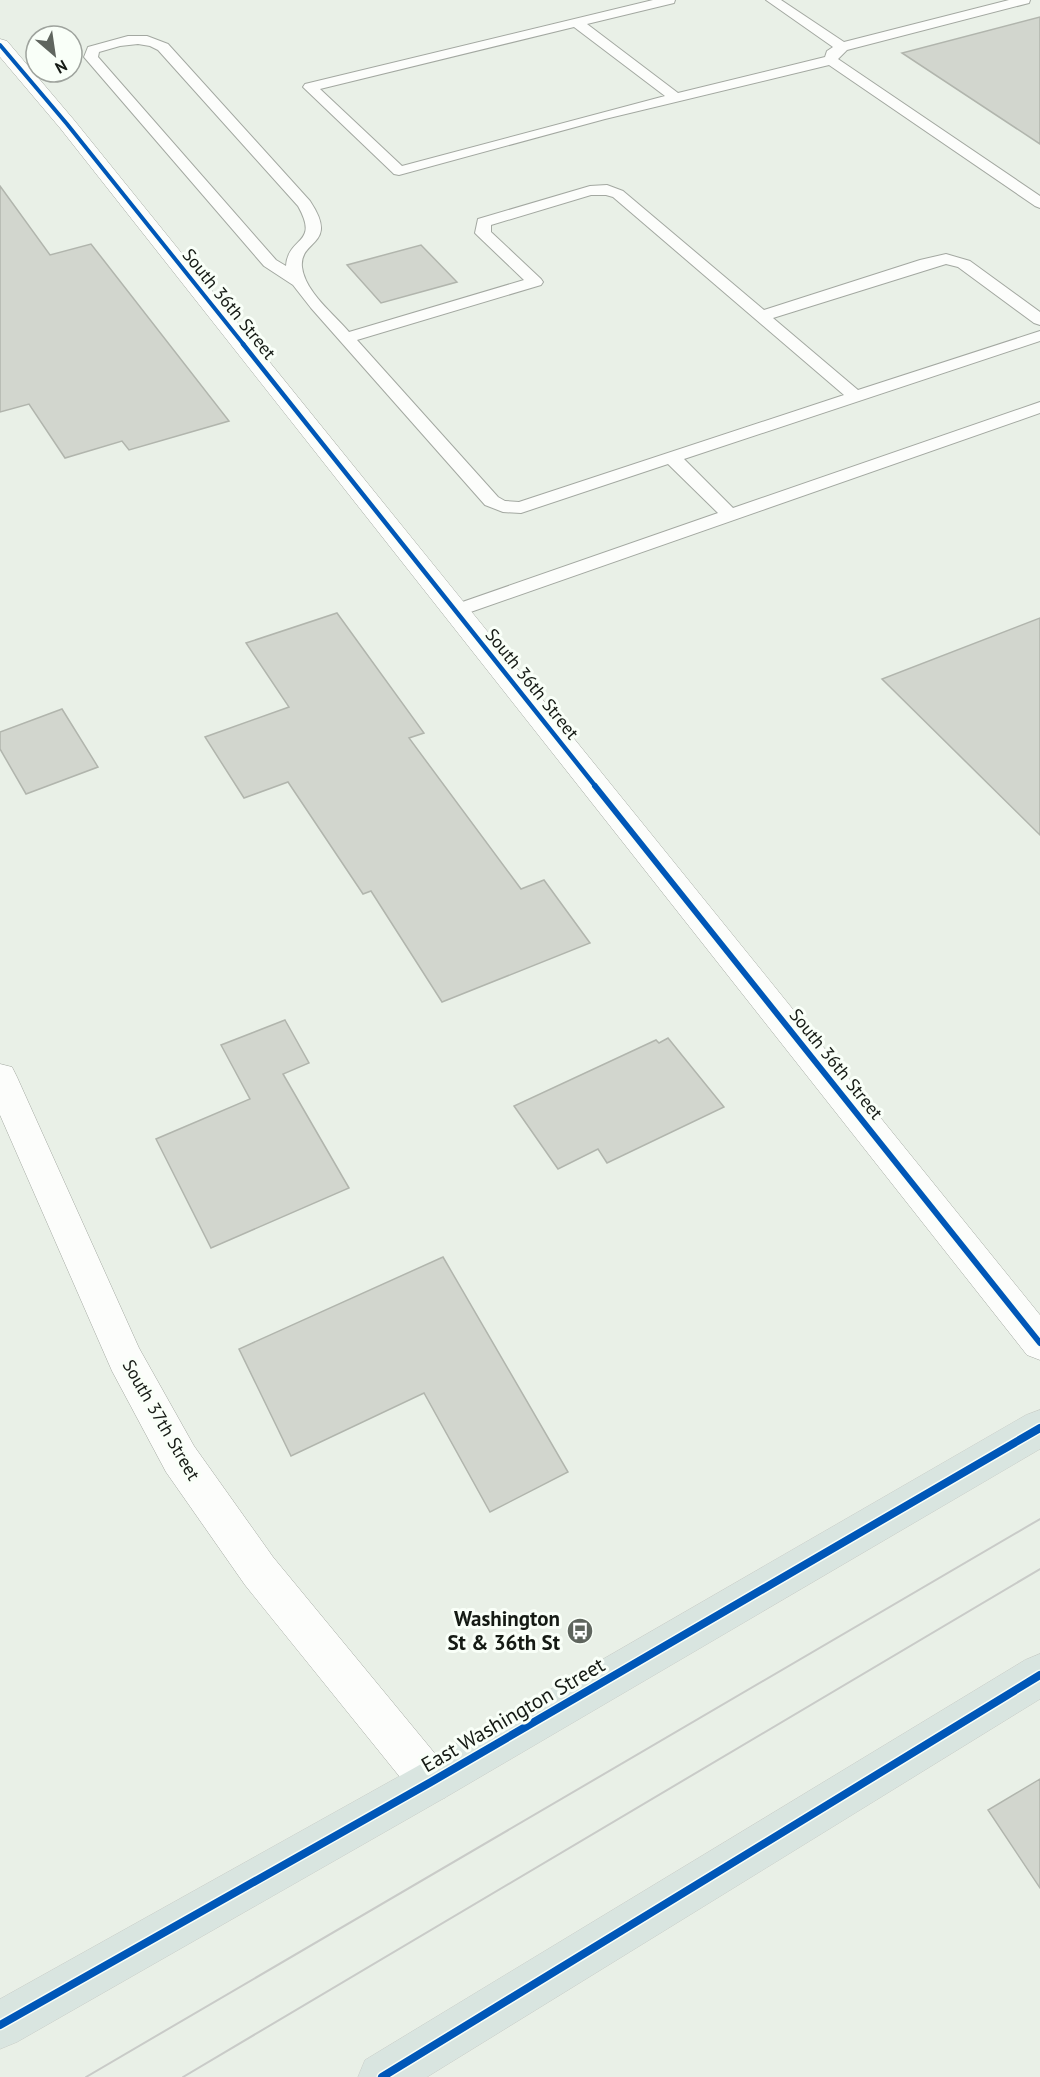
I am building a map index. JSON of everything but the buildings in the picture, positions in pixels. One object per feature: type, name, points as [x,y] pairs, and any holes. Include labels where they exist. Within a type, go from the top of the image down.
[{"type":"main road","name":"East Washington Street","points":[[0,2025],[431,1782],[1040,1428]]},
{"type":"main road","points":[[382,2077],[1040,1675]]},
{"type":"street","name":"South 36th Street","points":[[0,45],[82,143],[1040,1343]]},
{"type":"street","name":"South 37th Street","points":[[0,1077],[125,1359],[180,1459],[259,1571],[431,1782]]},
{"type":"lane","points":[[669,0],[310,87],[399,171],[831,60],[1040,203]]},
{"type":"lane","points":[[772,0],[842,47]]},
{"type":"lane","points":[[831,60],[832,54],[842,47],[1024,0]]},
{"type":"lane","points":[[576,22],[676,98]]},
{"type":"lane","points":[[298,281],[294,267],[297,254],[315,231],[315,221],[305,204],[163,47],[153,41],[140,39],[93,50],[91,57],[270,262],[298,281],[494,504],[504,508],[522,507],[1040,336]]},
{"type":"lane","points":[[346,338],[535,282],[483,233],[483,222],[590,191],[607,190],[618,194],[855,396]]},
{"type":"lane","points":[[761,316],[936,261],[946,260],[964,264],[1040,320]]},
{"type":"lane","points":[[455,611],[1040,407]]},
{"type":"lane","points":[[671,457],[730,515]]},
{"type":"tram line","points":[[86,2077],[1040,1519]]},
{"type":"tram line","points":[[183,2077],[1040,1569]]},
{"type":"cycle path","points":[[0,45],[67,124],[1040,1343]]},
{"type":"cycle path","points":[[0,2025],[431,1782],[1040,1428]]},
{"type":"cycle path","points":[[382,2077],[1040,1675]]},
{"type":"place","name":"Washington St & 36th St","points":[[580,1631]]}]
